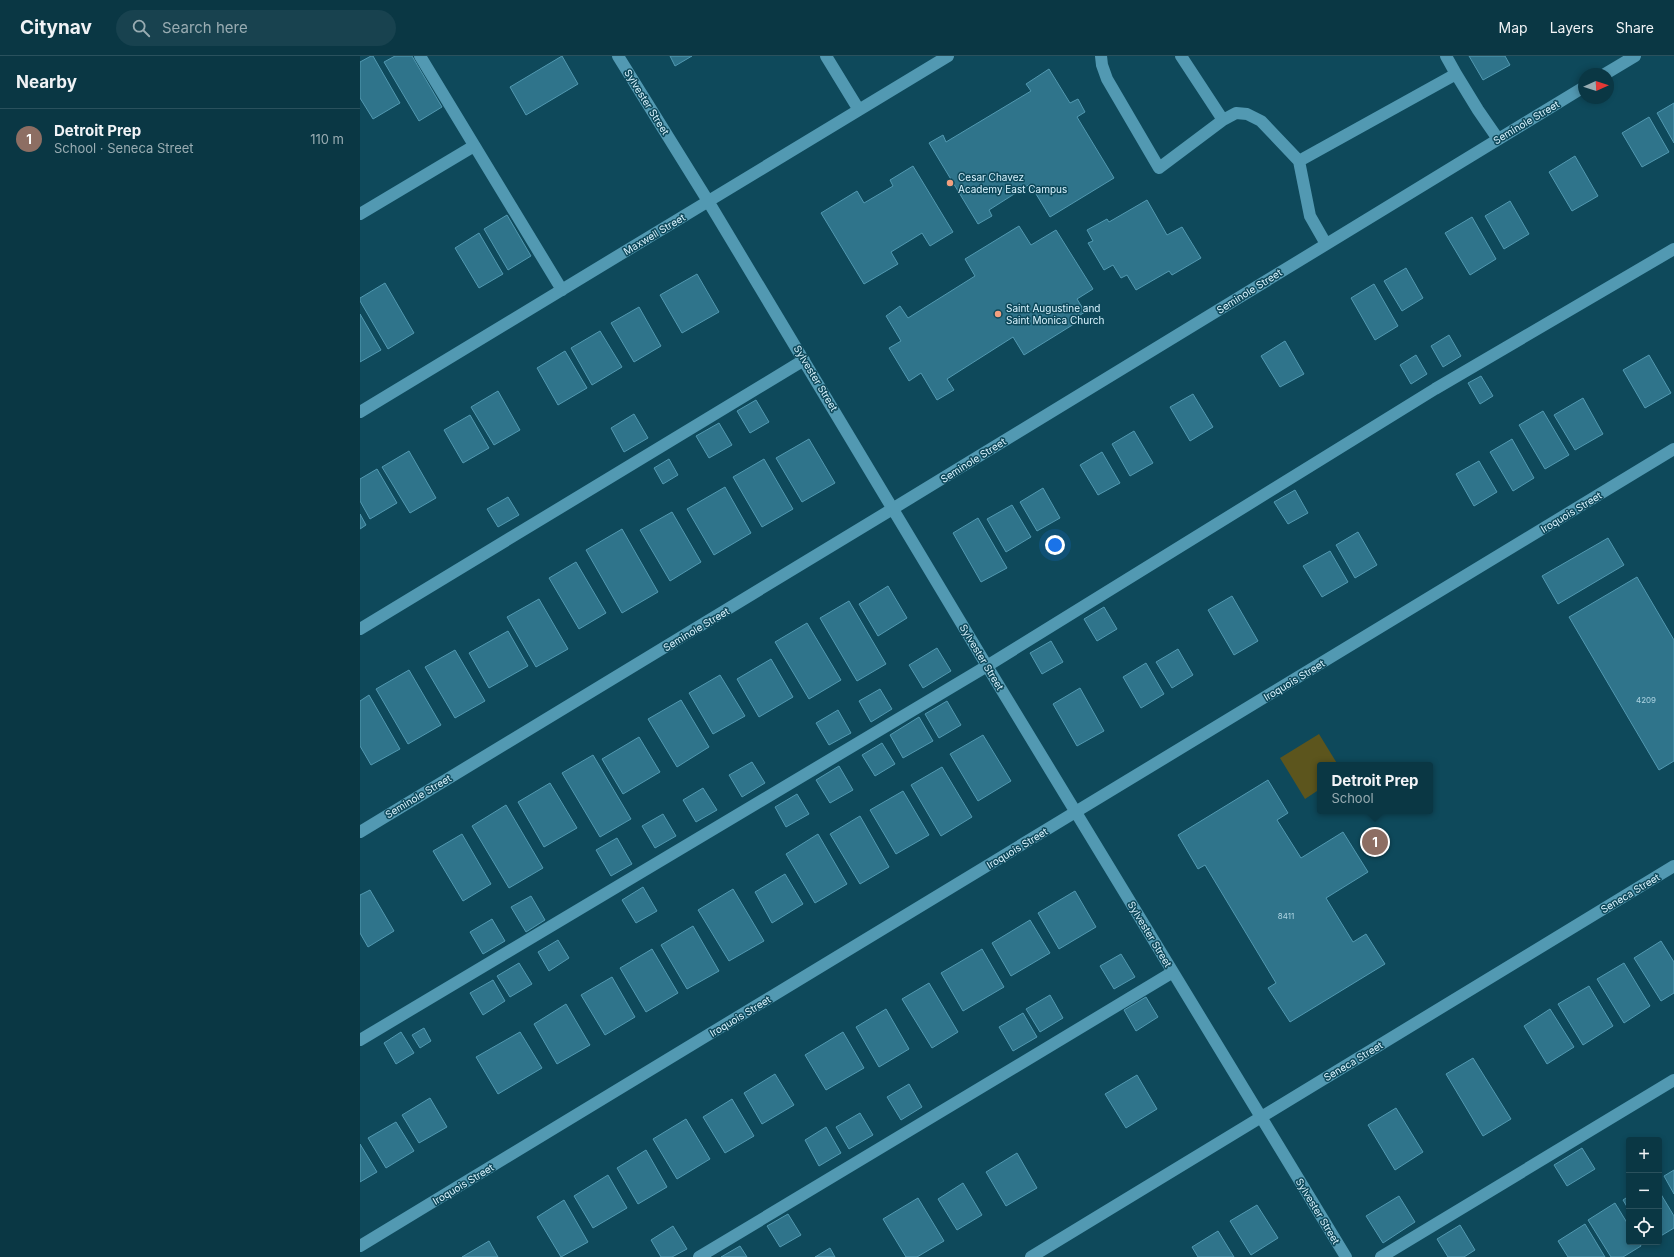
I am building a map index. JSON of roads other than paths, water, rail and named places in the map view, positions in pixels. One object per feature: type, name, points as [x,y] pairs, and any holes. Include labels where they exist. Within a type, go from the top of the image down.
[{"type":"street","points":[[420,56],[562,290]]},
{"type":"street","name":"Sylvester Street","points":[[618,56],[708,201],[894,508],[987,666],[1346,1257]]},
{"type":"street","points":[[826,56],[858,110]]},
{"type":"street","name":"Maxwell Street","points":[[360,412],[948,56]]},
{"type":"street","points":[[1101,56],[1102,66],[1107,79],[1159,168],[1223,120],[1236,113],[1247,114],[1261,121],[1299,161],[1310,216],[1326,244]]},
{"type":"street","points":[[1181,56],[1223,120]]},
{"type":"street","points":[[1446,56],[1478,110],[1498,139]]},
{"type":"street","points":[[1614,69],[1635,56]]},
{"type":"street","points":[[1299,161],[1456,74]]},
{"type":"street","name":"Seminole Street","points":[[360,832],[1578,91]]},
{"type":"street","points":[[360,214],[474,146]]},
{"type":"street","points":[[360,1040],[987,666],[1435,390],[1674,249]]},
{"type":"street","points":[[360,629],[804,360]]},
{"type":"street","name":"Iroquois Street","points":[[360,1246],[1674,449]]},
{"type":"street","name":"Seneca Street","points":[[1032,1257],[1674,866]]},
{"type":"street","points":[[699,1257],[1173,972]]},
{"type":"street","points":[[1381,1257],[1674,1080]]},
{"type":"place","name":"Cesar Chavez Academy East Campus","points":[[950,183]]},
{"type":"place","name":"Saint Augustine and Saint Monica Church","points":[[998,314]]},
{"type":"place","name":"Detroit Prep","points":[[1375,842]]}]
